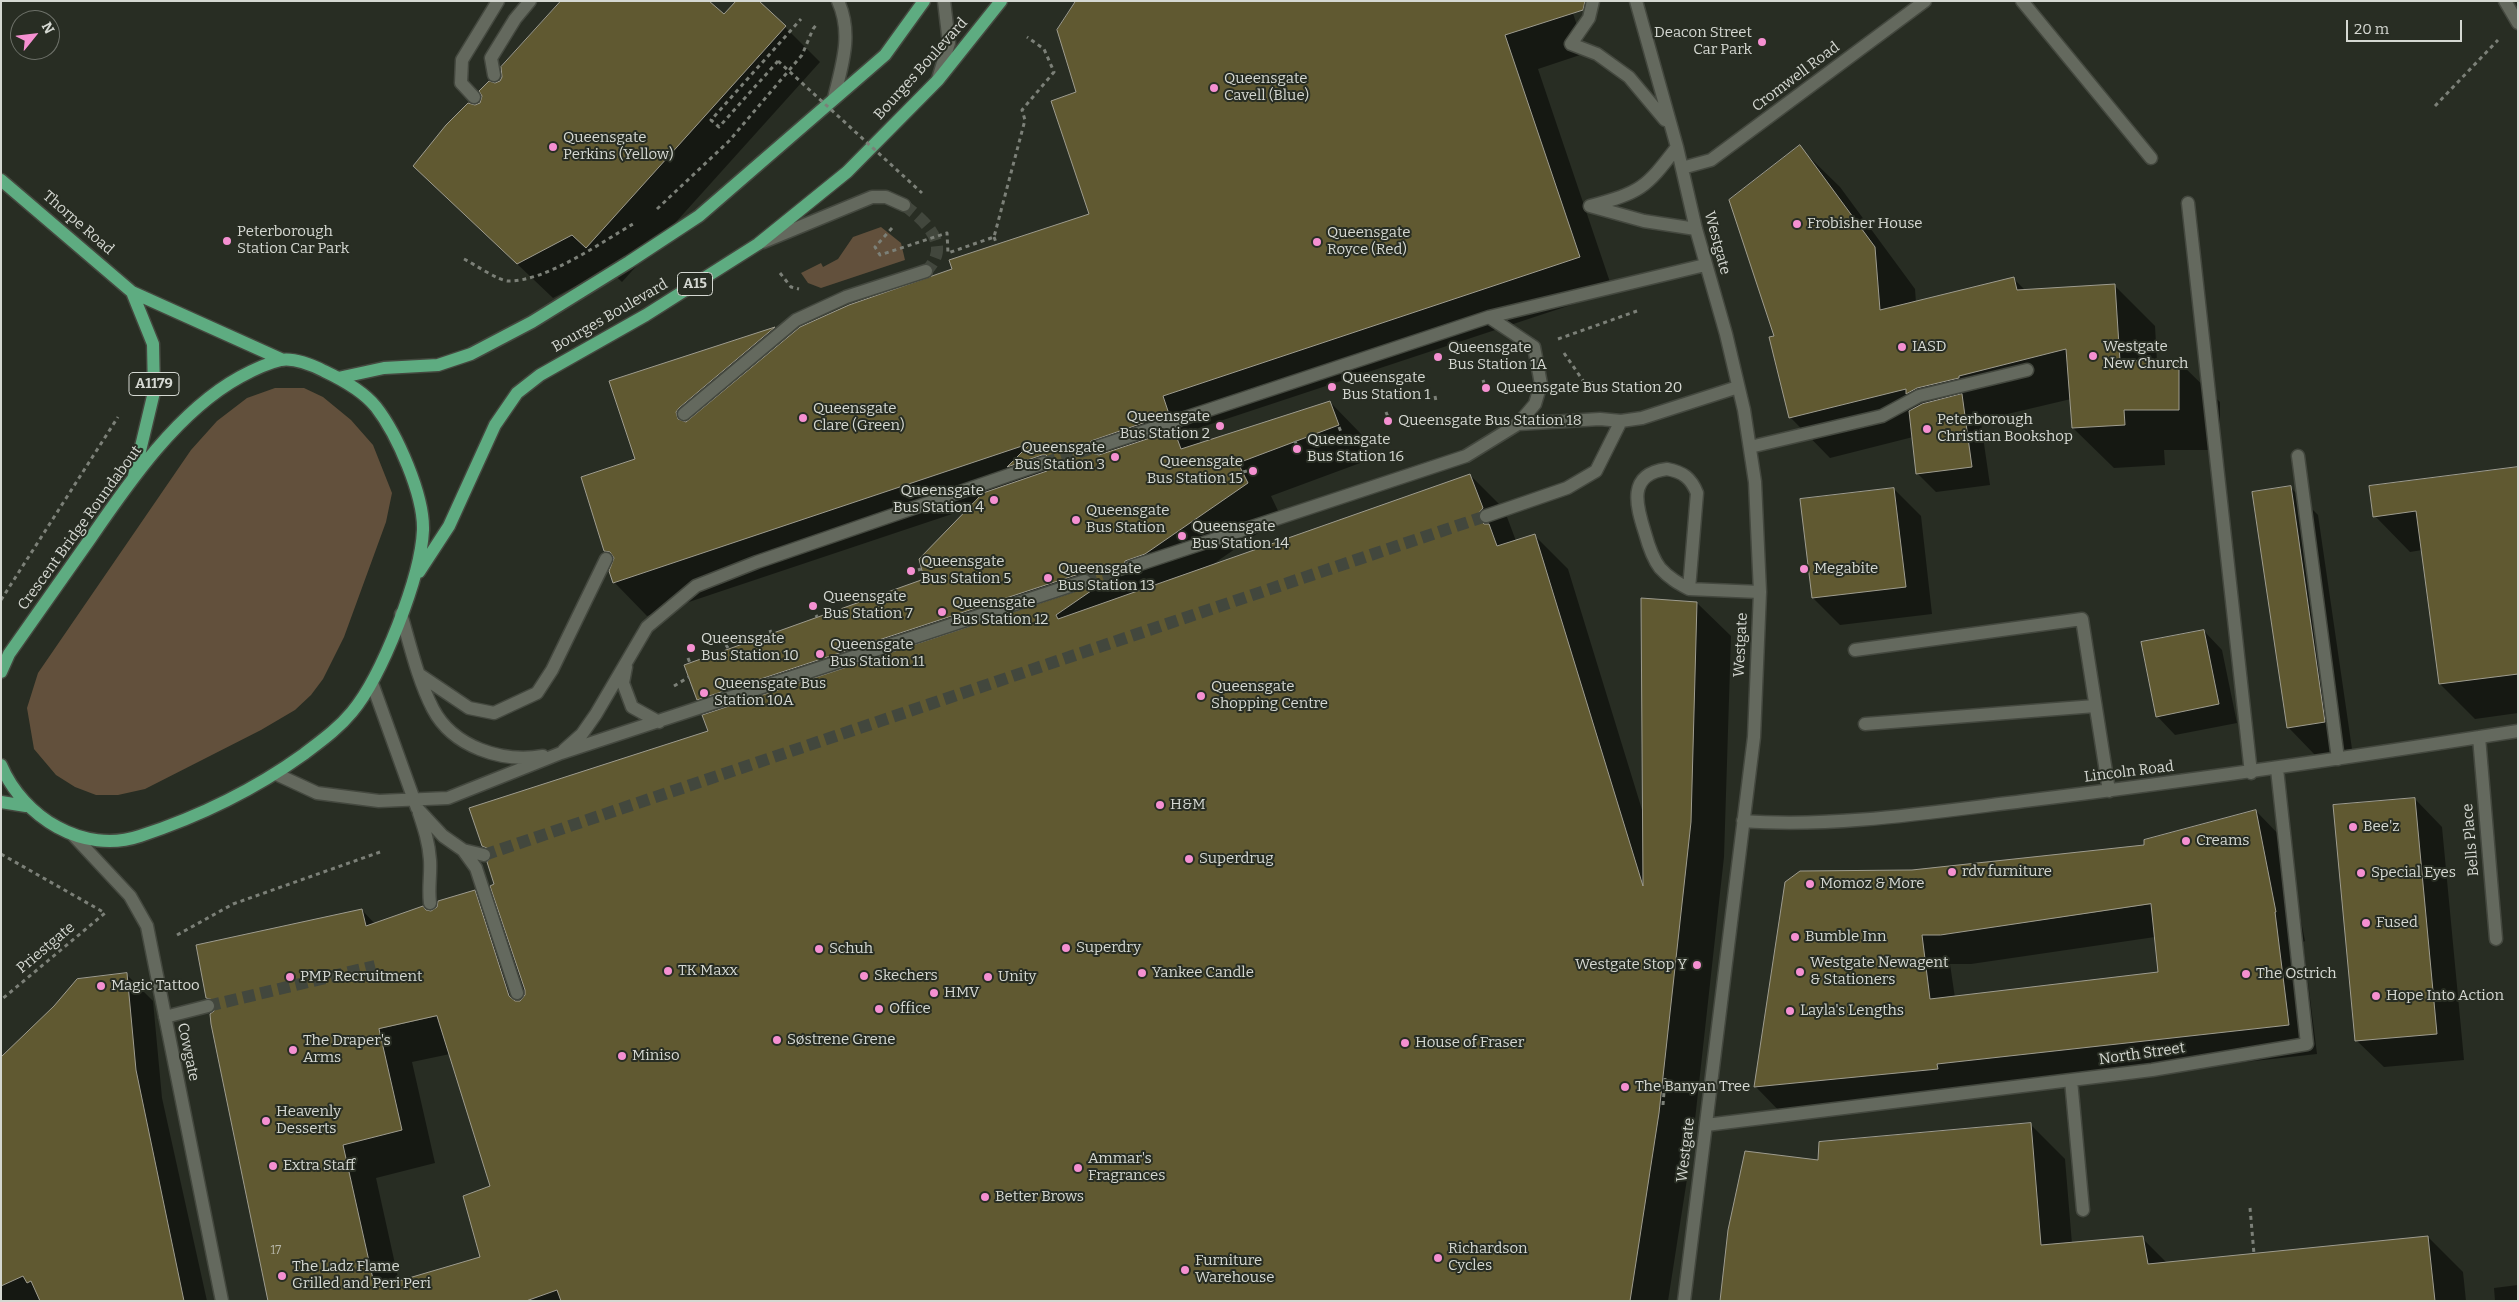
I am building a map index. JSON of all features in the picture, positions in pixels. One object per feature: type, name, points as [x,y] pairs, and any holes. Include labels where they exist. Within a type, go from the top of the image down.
[{"type":"main road","points":[[338,378],[384,368],[438,365],[471,354],[532,322],[699,216],[885,55],[924,1]]},
{"type":"main road","name":"Bourges Boulevard","points":[[416,576],[449,526],[495,425],[517,393],[540,375],[646,315],[758,244],[847,172],[938,80],[1001,1]]},
{"type":"main road","name":"Thorpe Road","points":[[1,180],[28,201],[132,292],[283,360]]},
{"type":"main road","name":"Thorpe Road","points":[[132,292],[153,344],[154,392],[133,478]]},
{"type":"main road","points":[[1,764],[9,783],[26,806],[51,824],[72,834],[110,842],[132,839],[164,828],[224,802],[276,774],[332,733],[352,712],[372,683],[416,576],[423,528],[416,488],[396,438],[374,405],[338,378],[315,367],[283,360]]},
{"type":"main road","name":"Crescent Bridge Roundabout","points":[[1,672],[9,654],[133,478],[187,418],[214,393],[242,376],[283,360]]},
{"type":"main road","points":[[1,802],[26,806]]},
{"type":"street","points":[[474,97],[462,83],[462,60],[498,1]]},
{"type":"street","points":[[494,75],[491,58],[515,19],[530,1]]},
{"type":"street","points":[[834,98],[847,45],[845,24],[838,1]]},
{"type":"street","points":[[938,80],[948,43],[944,1]]},
{"type":"street","points":[[1593,1],[1589,18],[1571,44],[1597,54],[1629,77],[1669,124]]},
{"type":"street","name":"Westgate","points":[[1636,1],[1677,147],[1696,229],[1726,334],[1738,387],[1755,482],[1760,592],[1754,737],[1684,1301]]},
{"type":"street","name":"Cromwell Road","points":[[1682,168],[1711,160],[1925,1]]},
{"type":"street","points":[[2022,1],[2151,158]]},
{"type":"street","points":[[2505,1],[2517,22]]},
{"type":"street","points":[[1677,147],[1643,188],[1624,197],[1590,206],[1653,222],[1696,229]]},
{"type":"street","points":[[758,244],[872,197],[886,197],[904,205]]},
{"type":"street","points":[[2188,203],[2251,773]]},
{"type":"street","points":[[1097,447],[1489,317],[1705,264]]},
{"type":"street","points":[[684,414],[796,320],[846,297],[926,271]]},
{"type":"street","points":[[1131,567],[1466,456],[1518,424],[1536,404],[1541,384],[1534,348],[1489,317]]},
{"type":"street","points":[[1750,447],[1882,416],[1919,396],[2027,370]]},
{"type":"street","points":[[1518,424],[1600,419],[1620,422],[1642,418],[1738,387]]},
{"type":"street","points":[[1486,516],[1567,488],[1596,471],[1620,422]]},
{"type":"street","points":[[2298,456],[2338,759]]},
{"type":"street","points":[[401,614],[420,675],[434,709],[452,733],[468,743],[509,757],[531,758],[561,753],[582,734],[648,627],[696,586],[757,562],[1044,463]]},
{"type":"street","points":[[1689,589],[1697,493],[1694,484],[1678,471],[1657,470],[1641,483],[1636,502],[1648,543],[1659,567],[1673,581],[1689,589],[1760,592]]},
{"type":"street","points":[[420,675],[469,708],[494,713],[538,693],[552,670],[606,559]]},
{"type":"street","points":[[276,774],[317,793],[380,802],[416,804],[448,798],[561,753],[1085,581]]},
{"type":"street","points":[[1855,650],[2082,619],[2109,791]]},
{"type":"street","points":[[628,660],[623,683],[632,707],[659,722]]},
{"type":"street","points":[[372,683],[395,752],[416,804],[428,844],[430,903]]},
{"type":"street","points":[[1865,724],[2095,706]]},
{"type":"street","name":"Lincoln Road","points":[[1743,821],[1784,824],[1908,814],[2109,791],[2251,773],[2518,731]]},
{"type":"street","name":"Bells Place","points":[[2478,737],[2496,939]]},
{"type":"street","name":"North Street","points":[[1706,1125],[2152,1070],[2307,1044],[2277,768]]},
{"type":"street","points":[[416,804],[443,836],[463,850],[476,868],[517,994]]},
{"type":"street","name":"Cowgate","points":[[72,834],[130,896],[147,926],[222,1301]]},
{"type":"street","points":[[463,850],[484,855]]},
{"type":"street","points":[[165,1017],[208,1006]]},
{"type":"street","points":[[2070,1080],[2083,1210]]},
{"type":"path","points":[[801,20],[711,120],[719,127],[778,61],[922,193]]},
{"type":"path","points":[[2435,106],[2517,22]]},
{"type":"path","points":[[654,212],[729,140],[802,55],[813,29]]},
{"type":"path","points":[[997,245],[994,237],[1025,120],[1022,110],[1054,72],[1044,49],[1027,37]]},
{"type":"path","points":[[464,259],[507,281],[527,278],[559,267],[638,221]]},
{"type":"path","points":[[947,233],[948,253],[994,237]]},
{"type":"path","points":[[1634,388],[1584,382],[1555,340],[1640,310]]},
{"type":"path","points":[[1483,380],[1485,386]]},
{"type":"path","points":[[1434,396],[1436,401]]},
{"type":"path","points":[[1,600],[122,411]]},
{"type":"path","points":[[1386,412],[1388,417]]},
{"type":"path","points":[[1339,427],[1341,432]]},
{"type":"path","points":[[1243,472],[1251,470]]},
{"type":"path","points":[[688,658],[690,663]]},
{"type":"path","points":[[176,935],[233,904],[380,852]]},
{"type":"path","name":"Priestgate","points":[[1,854],[105,913],[1,1000]]},
{"type":"path","points":[[1663,1105],[1665,1078]]},
{"type":"path","points":[[2250,1208],[2254,1254]]},
{"type":"shaded area","points":[[881,227],[901,243],[905,260],[821,288],[808,283],[801,273],[821,263],[823,267],[838,259],[853,237]]},
{"type":"shaded area","points":[[275,388],[304,388],[323,397],[351,420],[373,445],[392,493],[386,522],[344,637],[323,679],[311,695],[295,710],[261,730],[145,789],[118,795],[96,795],[75,787],[56,775],[34,749],[27,708],[38,673],[191,450],[217,421],[247,398]]},
{"type":"building","name":"Queensgate Perkins (Yellow)","points":[[561,1],[709,1],[724,14],[736,1],[759,1],[786,26],[586,248],[572,235],[517,264],[413,166],[446,125],[468,103],[475,105],[480,103],[482,96],[479,91],[489,81],[495,83],[500,81],[502,77],[501,67]]},
{"type":"building","name":"Queensgate Shopping Centre","points":[[1076,1],[1585,1],[1583,10],[1505,35],[1580,257],[1163,396],[1169,414],[1091,441],[1090,450],[1092,453],[1099,455],[1174,430],[1181,449],[1330,401],[1339,425],[1238,463],[1248,483],[1145,554],[1125,561],[1123,569],[1056,615],[1058,619],[1470,474],[1483,508],[1478,514],[1479,519],[1484,524],[1489,524],[1497,546],[1535,534],[1643,886],[1641,598],[1697,602],[1691,822],[1659,1113],[1630,1301],[561,1301],[557,1290],[526,1301],[268,1301],[211,1024],[210,1014],[214,1011],[216,1004],[213,1000],[206,998],[196,945],[362,909],[366,926],[423,906],[426,910],[431,911],[437,907],[438,901],[475,890],[509,996],[515,1001],[520,1001],[525,995],[525,990],[490,886],[494,884],[487,862],[492,857],[492,853],[489,849],[482,846],[469,808],[708,731],[702,715],[1091,586],[1093,579],[1091,575],[1082,573],[697,700],[684,665],[924,579],[919,559],[983,493],[1047,471],[1052,465],[1051,460],[1046,455],[1042,455],[1007,467],[1031,443],[613,583],[609,571],[614,558],[610,552],[604,551],[581,477],[635,459],[609,381],[775,327],[679,408],[676,412],[678,419],[686,422],[800,327],[849,305],[952,269],[949,260],[1089,214],[1051,101],[1076,92],[1057,30]],"holes":[[[437,1016],[490,1186],[463,1196],[480,1257],[375,1288],[343,1145],[402,1130],[379,1029]]]},
{"type":"building","points":[[1800,145],[1875,247],[1880,310],[2014,277],[2017,290],[2115,284],[2120,361],[2179,360],[2179,410],[2124,410],[2125,425],[2072,428],[2066,349],[1959,376],[1959,378],[1917,388],[1906,394],[1906,389],[1789,418],[1769,337],[1774,336],[1729,200]]},
{"type":"building","points":[[1962,394],[1972,467],[1916,474],[1909,411],[1922,404]]},
{"type":"building","points":[[2518,467],[2518,674],[2439,684],[2416,511],[2373,517],[2369,486]]},
{"type":"building","points":[[2291,486],[2325,722],[2287,728],[2252,492]]},
{"type":"building","points":[[1894,488],[1906,587],[1812,598],[1800,499]]},
{"type":"building","points":[[2204,630],[2219,704],[2156,717],[2141,642]]},
{"type":"building","points":[[2415,798],[2437,1034],[2355,1041],[2333,805]]},
{"type":"building","points":[[2256,810],[2276,912],[2289,1025],[1937,1064],[1938,1069],[1754,1087],[1785,882],[1800,871],[1912,870],[2144,845],[2144,840]],"holes":[[[2151,904],[2158,972],[1930,999],[1922,935],[1940,935]]]},
{"type":"building","points":[[127,973],[136,1070],[184,1301],[40,1301],[31,1281],[27,1283],[23,1276],[1,1286],[1,1057],[54,1006],[77,979]]},
{"type":"building","points":[[2031,1123],[2041,1245],[2143,1236],[2148,1264],[2428,1236],[2435,1301],[1720,1301],[1728,1230],[1745,1151],[1818,1160],[1819,1142]]},
{"type":"tunnel","points":[[904,205],[920,218],[933,234],[937,252],[934,261],[926,271]]},
{"type":"tunnel","points":[[1044,463],[1097,447]]},
{"type":"tunnel","points":[[484,855],[1486,516]]},
{"type":"tunnel","points":[[1085,581],[1131,567]]},
{"type":"tunnel","points":[[208,1006],[375,966]]},
{"type":"place","name":"Deacon Street Car Park","points":[[1762,42]]},
{"type":"place","name":"Queensgate Cavell (Blue)","points":[[1214,88]]},
{"type":"place","name":"Queensgate Perkins (Yellow)","points":[[553,147]]},
{"type":"place","name":"Frobisher House","points":[[1797,224]]},
{"type":"place","name":"Peterborough Station Car Park","points":[[227,241]]},
{"type":"place","name":"Queensgate Royce (Red)","points":[[1317,242]]},
{"type":"place","name":"IASD","points":[[1902,347]]},
{"type":"place","name":"Westgate New Church","points":[[2093,356]]},
{"type":"place","name":"Queensgate Bus Station 1A","points":[[1438,357]]},
{"type":"place","name":"Queensgate Bus Station 1","points":[[1332,387]]},
{"type":"place","name":"Queensgate Bus Station 20","points":[[1486,388]]},
{"type":"place","name":"Queensgate Clare (Green)","points":[[803,418]]},
{"type":"place","name":"Queensgate Bus Station 18","points":[[1388,421]]},
{"type":"place","name":"Queensgate Bus Station 2","points":[[1220,426]]},
{"type":"place","name":"Peterborough Christian Bookshop","points":[[1927,429]]},
{"type":"place","name":"Queensgate Bus Station 16","points":[[1297,449]]},
{"type":"place","name":"Queensgate Bus Station 3","points":[[1115,457]]},
{"type":"place","name":"Queensgate Bus Station 15","points":[[1253,471]]},
{"type":"place","name":"Queensgate Bus Station 4","points":[[994,500]]},
{"type":"place","name":"Queensgate Bus Station","points":[[1076,520]]},
{"type":"place","name":"Queensgate Bus Station 14","points":[[1182,536]]},
{"type":"place","name":"Megabite","points":[[1804,569]]},
{"type":"place","name":"Queensgate Bus Station 5","points":[[911,571]]},
{"type":"place","name":"Queensgate Bus Station 13","points":[[1048,578]]},
{"type":"place","name":"Queensgate Bus Station 7","points":[[813,606]]},
{"type":"place","name":"Queensgate Bus Station 12","points":[[942,612]]},
{"type":"place","name":"Queensgate Bus Station 10","points":[[691,648]]},
{"type":"place","name":"Queensgate Bus Station 11","points":[[820,654]]},
{"type":"place","name":"Queensgate Bus Station 10A","points":[[704,693]]},
{"type":"place","name":"Queensgate Shopping Centre","points":[[1201,696]]},
{"type":"place","name":"H&M","points":[[1160,805]]},
{"type":"place","name":"Bee'z","points":[[2353,827]]},
{"type":"place","name":"Creams","points":[[2186,841]]},
{"type":"place","name":"Superdrug","points":[[1189,859]]},
{"type":"place","name":"rdv furniture","points":[[1952,872]]},
{"type":"place","name":"Special Eyes","points":[[2361,873]]},
{"type":"place","name":"Momoz & More","points":[[1810,884]]},
{"type":"place","name":"Fused","points":[[2366,923]]},
{"type":"place","name":"Bumble Inn","points":[[1795,937]]},
{"type":"place","name":"Superdry","points":[[1066,948]]},
{"type":"place","name":"Schuh","points":[[819,949]]},
{"type":"place","name":"Westgate Stop Y","points":[[1697,965]]},
{"type":"place","name":"TK Maxx","points":[[668,971]]},
{"type":"place","name":"Westgate Newagent & Stationers","points":[[1800,972]]},
{"type":"place","name":"Yankee Candle","points":[[1142,973]]},
{"type":"place","name":"The Ostrich","points":[[2246,974]]},
{"type":"place","name":"Skechers","points":[[864,976]]},
{"type":"place","name":"PMP Recruitment","points":[[290,977]]},
{"type":"place","name":"Unity","points":[[988,977]]},
{"type":"place","name":"Magic Tattoo","points":[[101,986]]},
{"type":"place","name":"HMV","points":[[934,993]]},
{"type":"place","name":"Hope Into Action","points":[[2376,996]]},
{"type":"place","name":"Office","points":[[879,1009]]},
{"type":"place","name":"Layla's Lengths","points":[[1790,1011]]},
{"type":"place","name":"Søstrene Grene","points":[[777,1040]]},
{"type":"place","name":"House of Fraser","points":[[1405,1043]]},
{"type":"place","name":"The Draper's Arms","points":[[293,1050]]},
{"type":"place","name":"Miniso","points":[[622,1056]]},
{"type":"place","name":"The Banyan Tree","points":[[1625,1087]]},
{"type":"place","name":"Heavenly Desserts","points":[[266,1121]]},
{"type":"place","name":"Extra Staff","points":[[273,1166]]},
{"type":"place","name":"Ammar's Fragrances","points":[[1078,1168]]},
{"type":"place","name":"Better Brows","points":[[985,1197]]},
{"type":"place","name":"Richardson Cycles","points":[[1438,1258]]},
{"type":"place","name":"Furniture Warehouse","points":[[1185,1270]]},
{"type":"place","name":"The Ladz Flame Grilled and Peri Peri","points":[[282,1276]]}]
